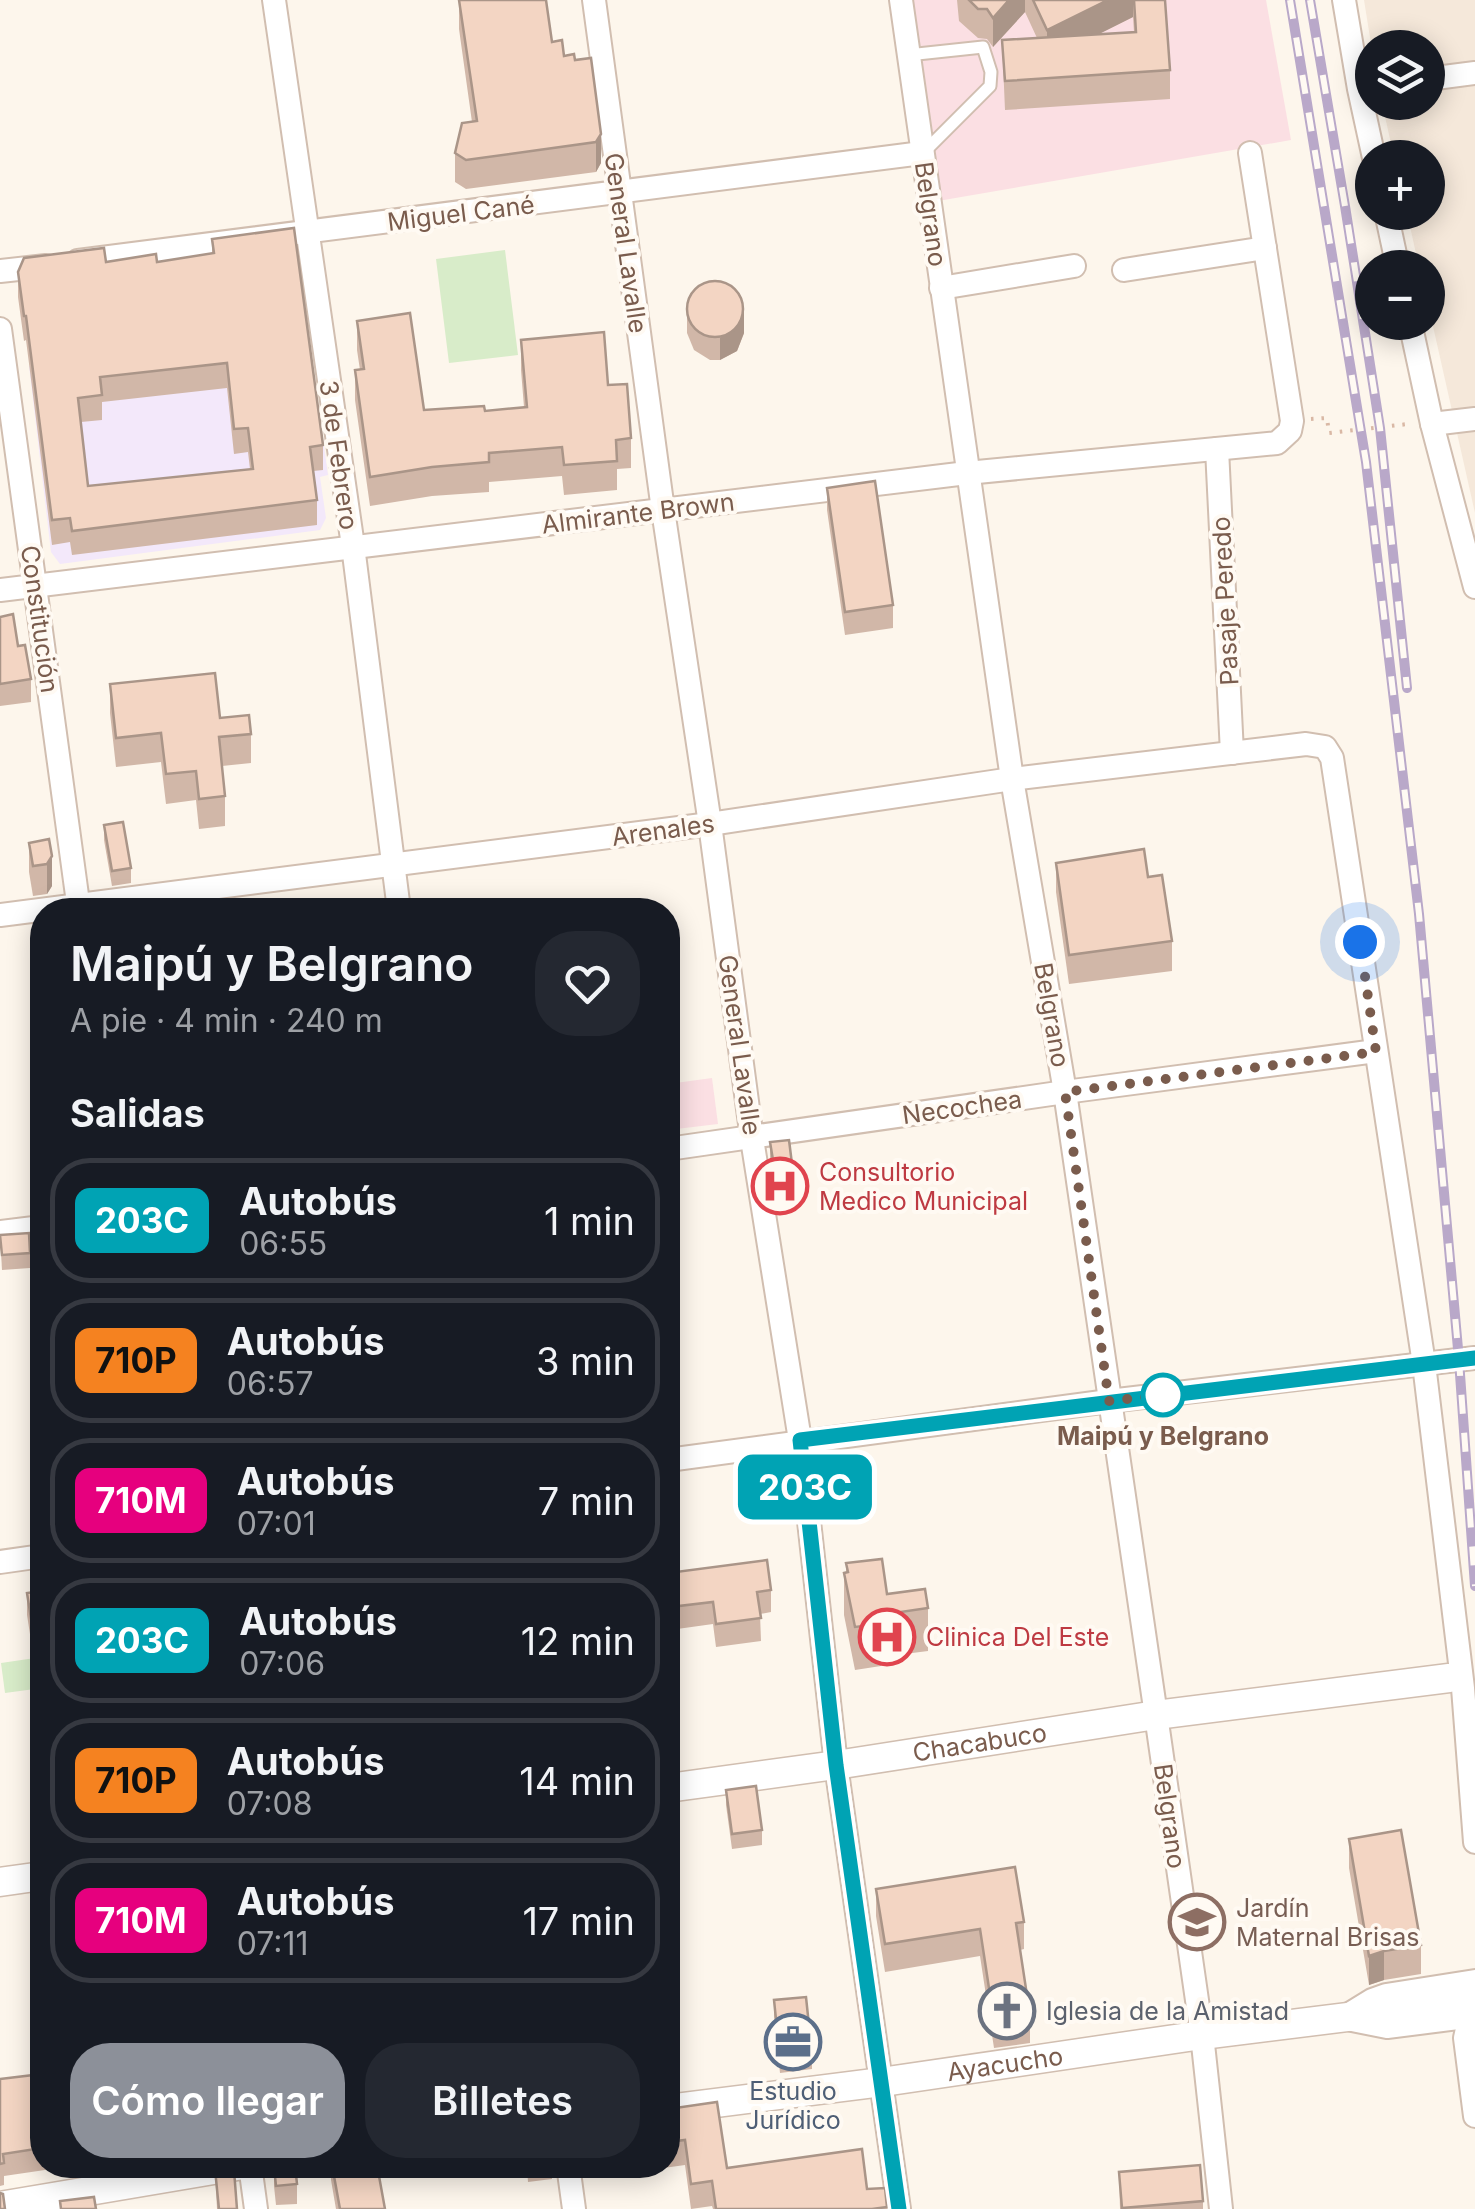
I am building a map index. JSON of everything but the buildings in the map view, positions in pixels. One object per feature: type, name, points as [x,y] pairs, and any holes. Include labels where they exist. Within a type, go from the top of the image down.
[{"type":"street","name":"3 de Febrero","points":[[274,0],[352,546],[396,898]]},
{"type":"street","name":"General Lavalle","points":[[594,0],[752,1139],[800,1440],[836,1765],[899,2209]]},
{"type":"street","name":"Belgrano","points":[[901,0],[1012,779],[1065,1092],[1156,1715],[1202,2035],[1222,2209]]},
{"type":"street","points":[[1344,0],[1355,44]]},
{"type":"street","points":[[1445,77],[1475,73]]},
{"type":"street","name":"Miguel Cané","points":[[0,272],[922,153]]},
{"type":"street","points":[[1250,153],[1292,421]]},
{"type":"street","points":[[1124,270],[1265,248]]},
{"type":"street","points":[[941,288],[1074,266]]},
{"type":"street","name":"Constitución","points":[[0,329],[78,898]]},
{"type":"street","points":[[1412,340],[1423,424],[1475,587]]},
{"type":"street","points":[[1423,424],[1475,419]]},
{"type":"street","name":"Almirante Brown","points":[[0,590],[967,473],[1278,443],[1290,430],[1292,421]]},
{"type":"street","name":"Pasaje Peredo","points":[[1218,449],[1232,753]]},
{"type":"street","name":"Arenales","points":[[152,898],[710,824],[1012,779],[1306,744],[1325,747],[1332,758],[1376,1052]]},
{"type":"street","name":"Arenales","points":[[0,915],[30,912]]},
{"type":"street","points":[[1376,1052],[1424,1364],[1475,1842]]},
{"type":"street","name":"Necochea","points":[[680,1148],[1065,1092],[1376,1052]]},
{"type":"street","points":[[0,1232],[30,1228]]},
{"type":"street","points":[[680,1458],[1109,1401],[1475,1358]]},
{"type":"street","points":[[0,1562],[30,1558]]},
{"type":"street","name":"Chacabuco","points":[[680,1786],[1156,1715],[1456,1683]]},
{"type":"street","points":[[0,1882],[30,1878]]},
{"type":"street","points":[[1473,2004],[1465,2038],[1475,2116]]},
{"type":"street","name":"Ayacucho","points":[[680,2107],[1202,2035],[1473,2004]]},
{"type":"street","points":[[0,2206],[165,2178]]},
{"type":"street","points":[[252,2178],[256,2209]]},
{"type":"street","points":[[570,2178],[574,2209]]},
{"type":"lane","points":[[908,55],[984,47],[991,72],[990,86],[922,153]]},
{"type":"path","points":[[1292,421],[1326,418],[1329,433],[1423,424]]},
{"type":"shaded area","points":[[909,0],[1266,0],[1291,140],[938,201]]},
{"type":"shaded area","points":[[1364,0],[1475,0],[1475,513],[1436,340],[1445,340],[1445,250],[1415,250],[1411,230],[1445,230],[1445,140],[1390,140],[1386,120],[1445,120],[1445,30],[1369,30]]},
{"type":"shaded area","points":[[308,331],[328,475],[320,477],[326,518],[320,530],[60,564],[51,552],[29,366]]},
{"type":"shaded area","points":[[712,1078],[718,1124],[680,1129],[680,1082]]},
{"type":"green space","points":[[505,250],[518,355],[449,363],[436,259]]},
{"type":"green space","points":[[30,1659],[30,1690],[5,1693],[1,1663]]},
{"type":"railway","points":[[1290,0],[1366,462],[1419,914],[1475,1586]]},
{"type":"railway","points":[[1310,0],[1380,428],[1407,688]]},
{"type":"bus line","name":"203C","points":[[899,2209],[836,1765],[800,1440],[1475,1358]]},
{"type":"place","name":"Consultorio Medico Municipal","points":[[780,1186]]},
{"type":"place","name":"Maipú y Belgrano","points":[[1163,1395]]},
{"type":"place","name":"Clinica Del Este","points":[[887,1637]]},
{"type":"place","name":"Jardín Maternal Brisas","points":[[1197,1922]]},
{"type":"place","name":"Iglesia de la Amistad","points":[[1007,2011]]},
{"type":"place","name":"Estudio Jurídico","points":[[793,2042]]},
{"type":"route","points":[[1163,1395],[1109,1401],[1065,1092],[1376,1052],[1360,942]]}]
